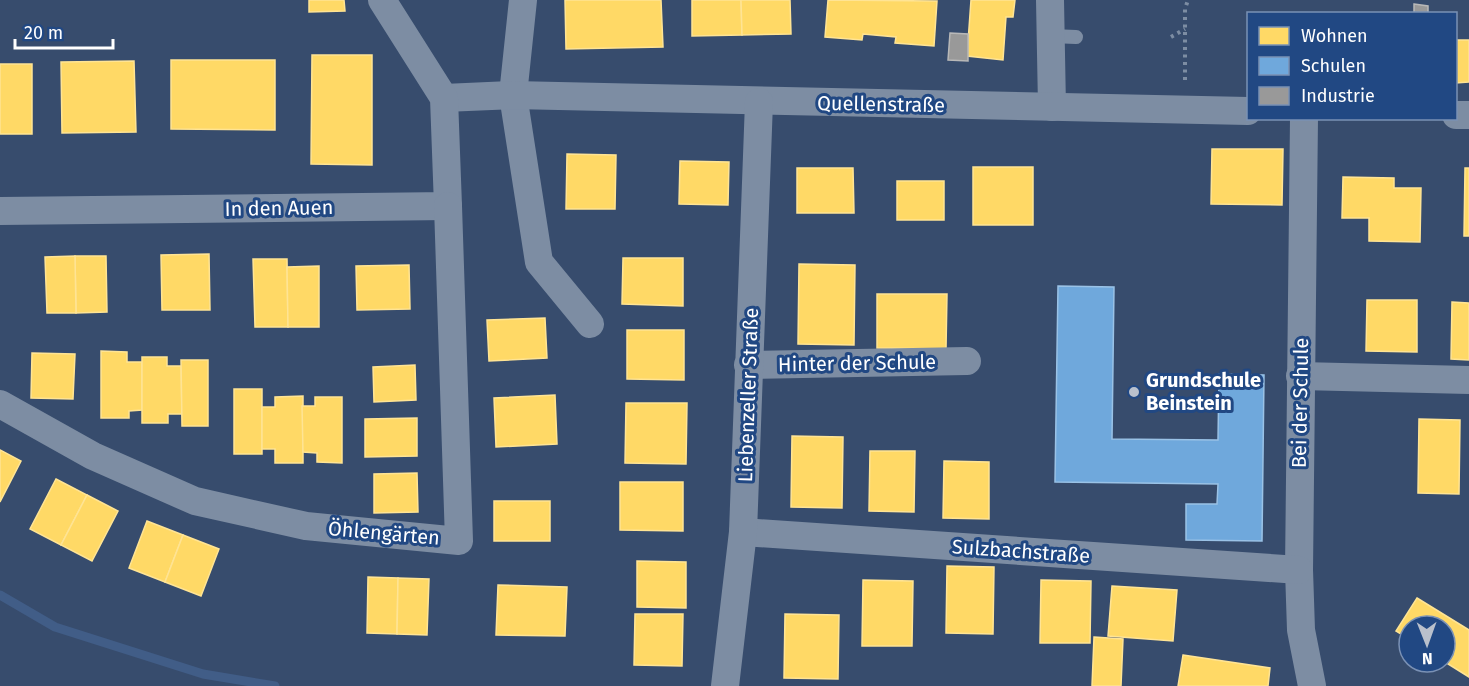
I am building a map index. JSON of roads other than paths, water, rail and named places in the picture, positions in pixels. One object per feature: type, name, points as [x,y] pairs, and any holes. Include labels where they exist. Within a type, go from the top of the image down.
[{"type":"street","points":[[382,0],[444,98],[448,206]]},
{"type":"street","points":[[524,0],[513,95],[539,262],[590,324]]},
{"type":"street","points":[[1050,0],[1063,36],[1052,107]]},
{"type":"street","points":[[444,98],[513,95]]},
{"type":"street","name":"Quellenstraße","points":[[513,95],[1247,111]]},
{"type":"street","name":"Liebenzeller Straße","points":[[725,686],[743,532],[759,102]]},
{"type":"street","name":"Bei der Schule","points":[[1304,120],[1299,570],[1301,630],[1312,686]]},
{"type":"street","name":"In den Auen","points":[[0,211],[448,206]]},
{"type":"street","name":"Öhlengärten","points":[[0,404],[93,456],[195,501],[306,526],[459,541],[448,206]]},
{"type":"street","name":"Hinter der Schule","points":[[748,364],[967,361]]},
{"type":"street","points":[[1300,376],[1469,380]]},
{"type":"street","name":"Sulzbachstraße","points":[[743,532],[1299,570]]},
{"type":"waterway","points":[[0,595],[55,627],[203,674],[275,686]]},
{"type":"place","name":"Grundschule Beinstein","points":[[1134,392]]}]
